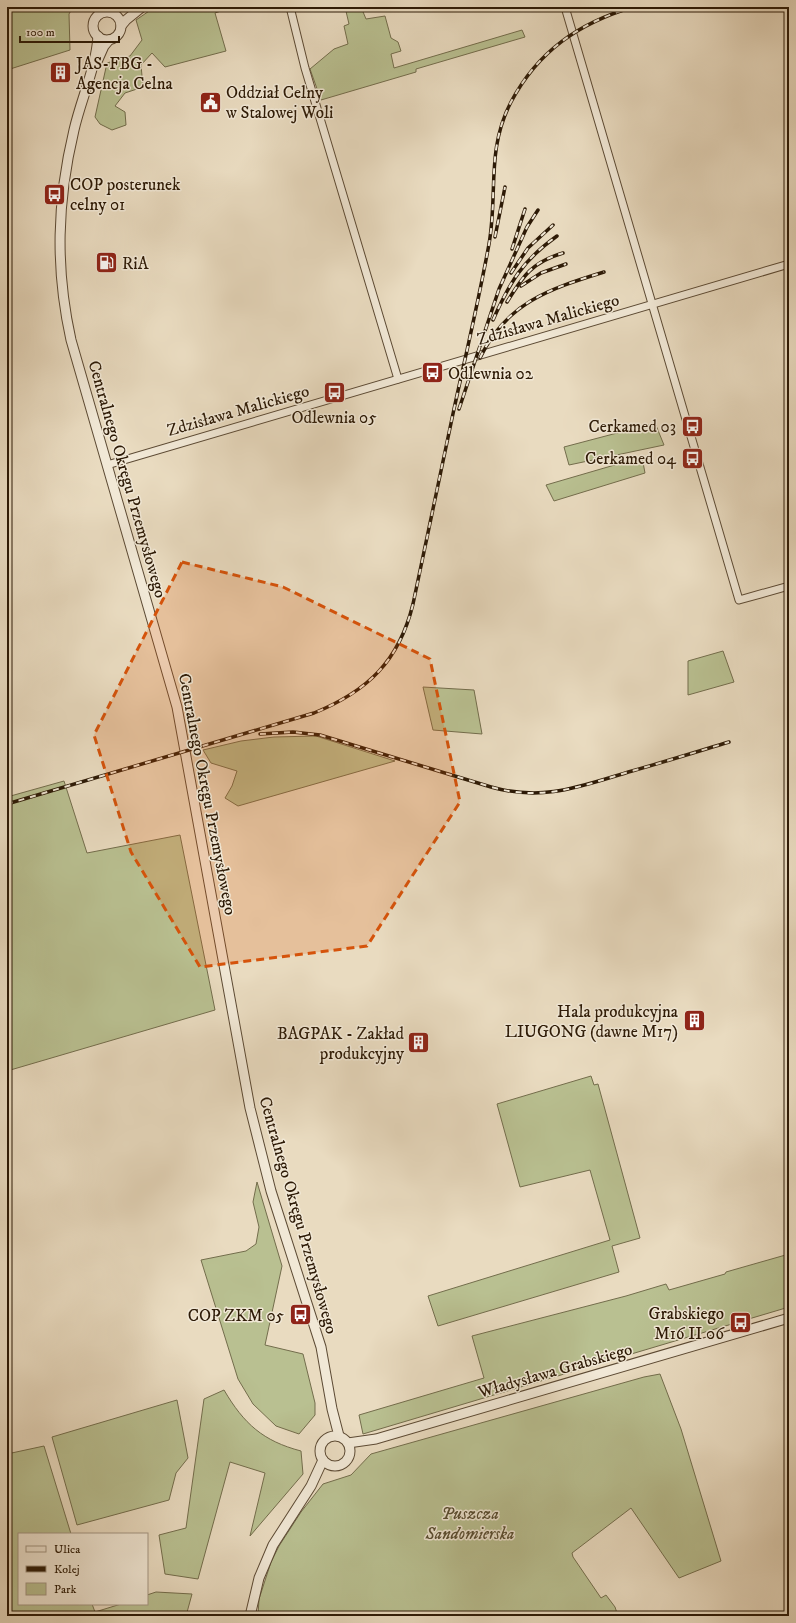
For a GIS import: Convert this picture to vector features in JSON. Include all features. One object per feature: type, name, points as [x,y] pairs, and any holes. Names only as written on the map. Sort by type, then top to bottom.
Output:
[{"type":"street","points":[[100,7],[98,16],[93,26],[98,36],[105,40],[109,40],[118,34],[121,26],[126,20],[142,7]]},
{"type":"street","points":[[98,16],[106,12],[122,13],[134,7]]},
{"type":"street","points":[[290,7],[305,68],[398,379]]},
{"type":"street","points":[[565,7],[740,600],[789,586]]},
{"type":"street","points":[[111,12],[118,18],[121,26]]},
{"type":"street","name":"Centralnego Okręgu Przemysłowego","points":[[98,36],[92,70],[78,114],[64,182],[60,212],[60,269],[65,315],[178,710],[250,1108],[271,1191],[321,1348],[329,1385],[332,1409]]},
{"type":"street","name":"Centralnego Okręgu Przemysłowego","points":[[92,70],[109,40]]},
{"type":"street","name":"Zdzisława Malickiego","points":[[107,465],[789,264]]},
{"type":"street","name":"Władysława Grabskiego","points":[[350,1446],[789,1318]]},
{"type":"street","points":[[332,1409],[339,1436],[350,1446],[350,1455],[345,1463],[340,1465],[327,1463],[320,1452],[323,1442],[329,1437],[339,1436]]},
{"type":"street","points":[[329,1437],[332,1409]]},
{"type":"street","points":[[250,1616],[259,1578],[273,1545],[327,1463]]},
{"type":"highlighted area","points":[[182,562],[283,587],[430,659],[460,802],[367,946],[200,967],[131,852],[94,735]]},
{"type":"green space","points":[[7,7],[73,7],[69,14],[70,50],[7,70]]},
{"type":"green space","points":[[155,7],[233,7],[215,13],[226,51],[165,67],[152,53],[141,65],[143,87],[125,93],[115,106],[125,112],[126,125],[112,130],[100,124],[95,117],[107,63],[130,56],[142,40],[136,20]]},
{"type":"green space","points":[[345,7],[361,7],[366,19],[385,16],[391,38],[398,42],[401,51],[391,54],[394,68],[522,30],[525,37],[416,69],[416,72],[321,100],[310,69],[334,49],[348,44],[344,26],[349,24]]},
{"type":"green space","points":[[655,423],[664,445],[569,465],[564,447]]},
{"type":"green space","points":[[642,457],[645,473],[554,501],[546,485]]},
{"type":"green space","points":[[723,651],[734,682],[688,695],[688,661]]},
{"type":"green space","points":[[423,687],[474,690],[482,734],[433,730]]},
{"type":"green space","points":[[316,736],[395,761],[238,806],[225,798],[232,786],[237,771],[211,763],[203,750],[241,741],[274,737]]},
{"type":"green space","points":[[64,781],[87,853],[180,835],[215,1010],[7,1071],[7,797]]},
{"type":"green space","points":[[591,1076],[594,1085],[598,1084],[640,1238],[612,1246],[619,1272],[438,1326],[428,1296],[610,1240],[590,1170],[520,1187],[497,1104]]},
{"type":"green space","points":[[257,1182],[282,1266],[265,1345],[303,1354],[315,1403],[315,1415],[299,1434],[276,1426],[253,1404],[238,1379],[201,1260],[246,1251],[256,1244],[259,1227],[253,1202]]},
{"type":"green space","points":[[789,1254],[789,1307],[363,1434],[359,1415],[484,1378],[472,1336],[626,1296],[666,1284],[669,1290]]},
{"type":"green space","name":"Puszcza Sandomierska","points":[[660,1374],[681,1429],[721,1561],[679,1578],[631,1508],[572,1553],[573,1557],[601,1598],[606,1595],[615,1607],[618,1616],[258,1616],[259,1599],[271,1562],[279,1546],[301,1512],[323,1484],[351,1475],[371,1454],[644,1377]]},
{"type":"green space","points":[[224,1390],[231,1402],[247,1422],[256,1430],[276,1442],[301,1451],[303,1474],[250,1536],[265,1473],[230,1462],[198,1579],[165,1574],[159,1535],[186,1528],[204,1399]]},
{"type":"green space","points":[[177,1400],[188,1458],[176,1473],[169,1500],[77,1525],[52,1437]]},
{"type":"green space","points":[[44,1446],[71,1533],[18,1533],[18,1605],[92,1605],[95,1612],[118,1605],[148,1605],[148,1595],[156,1592],[192,1594],[186,1616],[7,1616],[7,1454]]},
{"type":"railway","points":[[7,804],[314,713],[350,695],[378,672],[390,658],[407,624],[413,604],[477,306],[492,225],[495,155],[503,120],[511,102],[522,84],[547,54],[562,41],[595,21],[633,7]]},
{"type":"railway","points":[[495,237],[505,187]]},
{"type":"railway","points":[[512,249],[525,209]]},
{"type":"railway","points":[[459,409],[499,289],[527,227],[538,210]]},
{"type":"railway","points":[[511,273],[528,248],[553,225]]},
{"type":"railway","points":[[493,320],[505,294],[518,273],[535,254],[557,236]]},
{"type":"railway","points":[[507,302],[529,271],[543,261],[563,253]]},
{"type":"railway","points":[[521,286],[541,273],[566,264]]},
{"type":"railway","points":[[480,358],[491,339],[516,311],[547,292],[604,272]]},
{"type":"railway","points":[[260,734],[293,732],[320,735],[491,787],[528,793],[579,787],[729,742]]},
{"type":"place","name":"JAS-FBG - Agencja Celna","points":[[61,73]]},
{"type":"place","name":"Oddział Celny w Stalowej Woli","points":[[210,102]]},
{"type":"place","name":"COP posterunek celny 01","points":[[54,194]]},
{"type":"place","name":"RiA","points":[[106,263]]},
{"type":"place","name":"Odlewnia 02","points":[[432,373]]},
{"type":"place","name":"Odlewnia 05","points":[[334,393]]},
{"type":"place","name":"Cerkamed 03","points":[[692,426]]},
{"type":"place","name":"Cerkamed 04","points":[[692,458]]},
{"type":"place","name":"Hala produkcyjna LIUGONG (dawne M17)","points":[[694,1021]]},
{"type":"place","name":"BAGPAK - Zakład produkcyjny","points":[[419,1043]]},
{"type":"place","name":"COP ZKM 05","points":[[300,1315]]},
{"type":"place","name":"Grabskiego M16 II 06","points":[[740,1323]]}]
